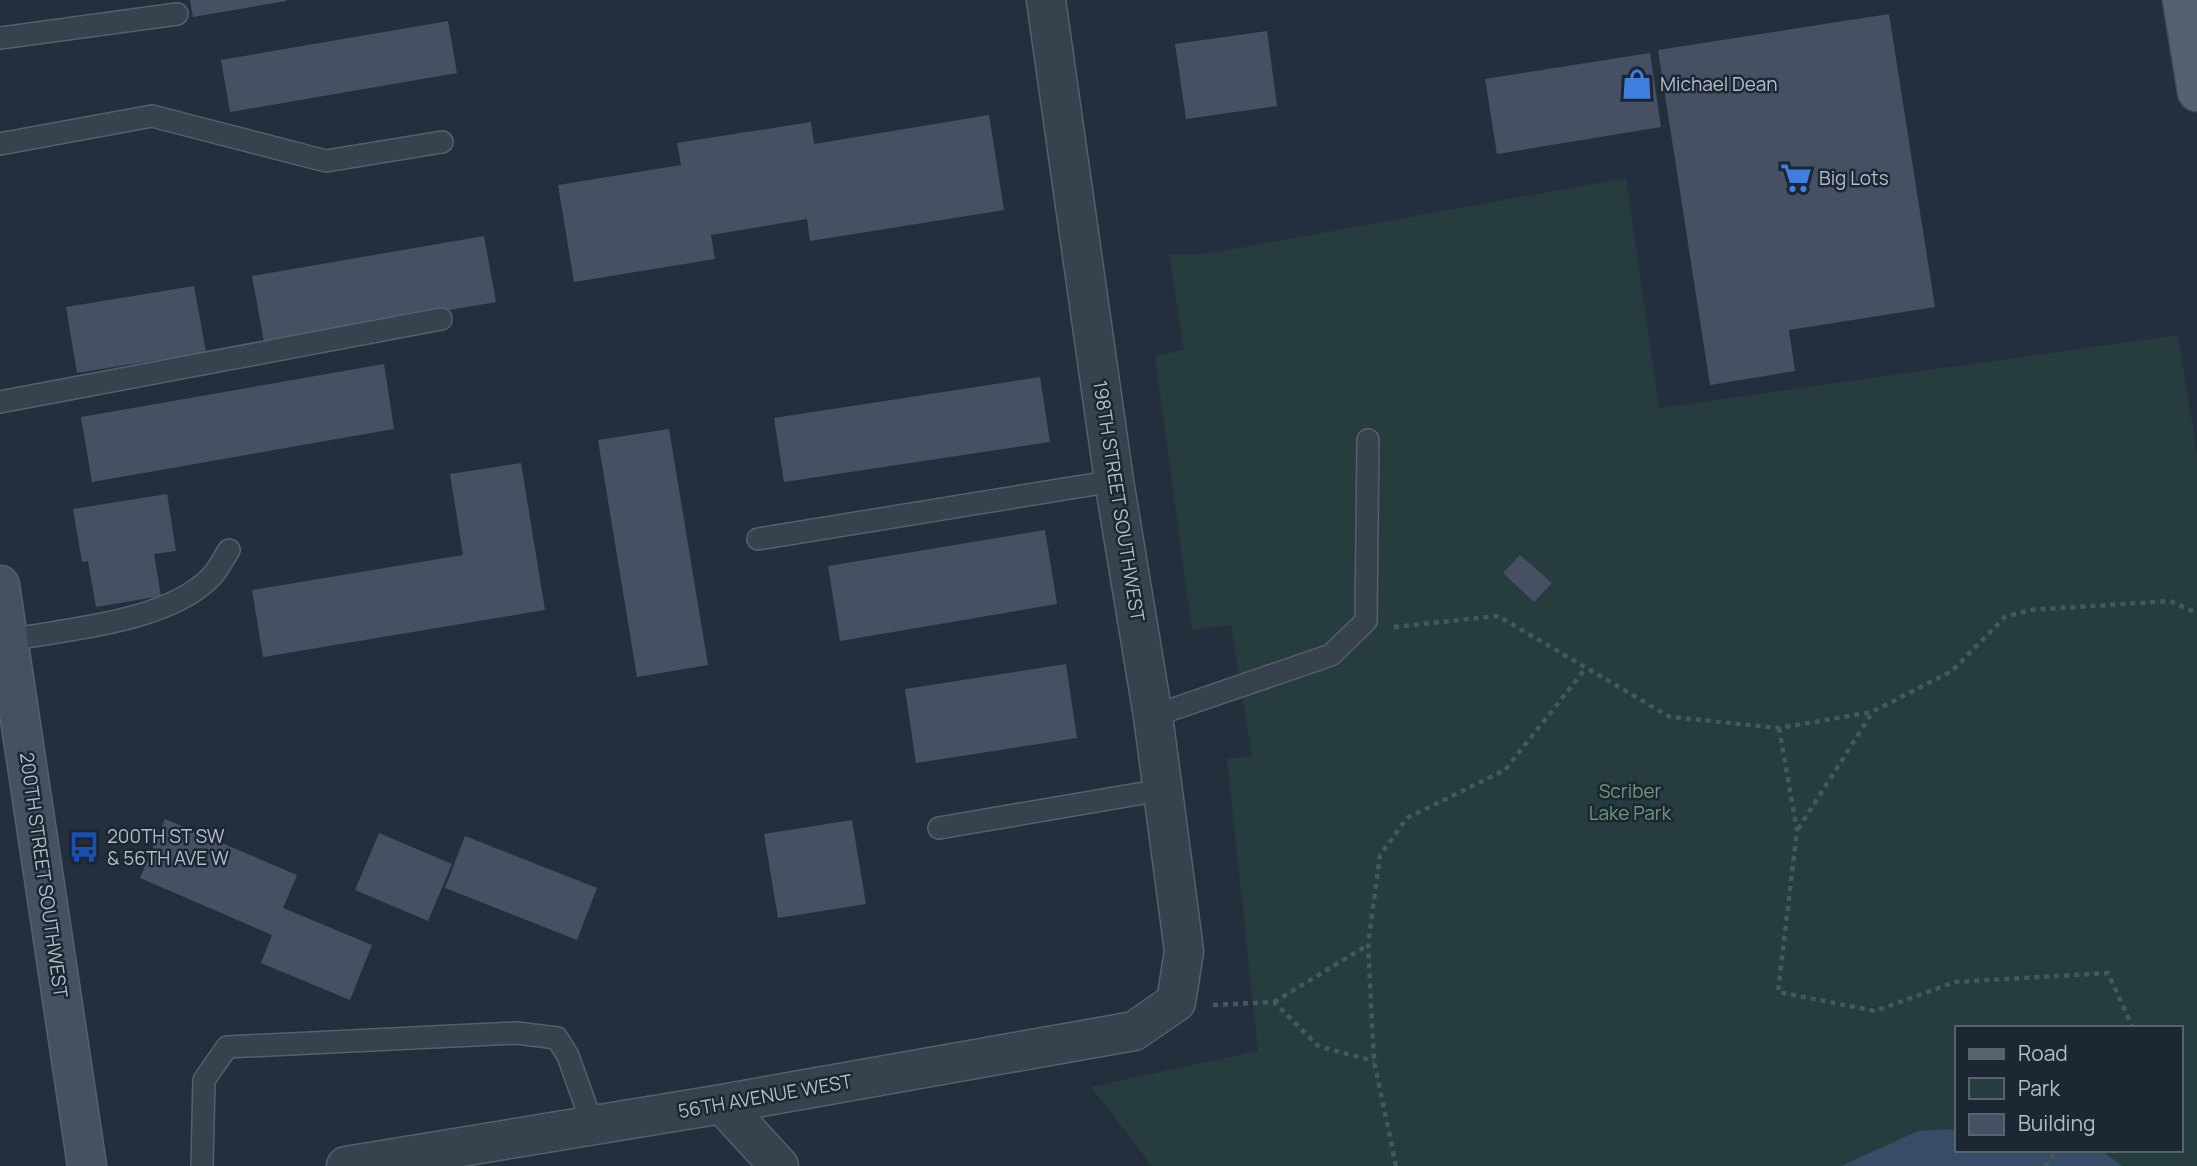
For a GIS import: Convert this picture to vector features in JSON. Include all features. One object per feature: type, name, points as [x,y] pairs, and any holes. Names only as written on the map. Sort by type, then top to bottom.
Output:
[{"type":"main road","points":[[2182,0],[2197,92]]},
{"type":"street","name":"198TH STREET SOUTHWEST","points":[[1046,0],[1114,481],[1153,716],[1184,951],[1176,1002]]},
{"type":"street","name":"200TH STREET SOUTHWEST","points":[[0,585],[87,1166]]},
{"type":"street","name":"56TH AVENUE WEST","points":[[346,1166],[424,1160],[593,1126],[1134,1031],[1176,1002]]},
{"type":"street","points":[[722,1104],[779,1166]]},
{"type":"lane","points":[[0,38],[177,14]]},
{"type":"lane","points":[[0,144],[152,116],[326,161],[442,142]]},
{"type":"lane","points":[[0,402],[441,319]]},
{"type":"lane","points":[[1153,716],[1331,655],[1366,621],[1368,440]]},
{"type":"lane","points":[[758,539],[1114,481]]},
{"type":"lane","points":[[8,640],[140,614],[178,601],[211,578],[229,551]]},
{"type":"lane","points":[[939,828],[1161,790]]},
{"type":"lane","points":[[202,1166],[204,1080],[227,1047],[517,1033],[557,1038],[568,1056],[593,1126]]},
{"type":"path","points":[[1366,621],[1389,627],[1498,616],[1670,717],[1779,728],[1872,712],[1952,671],[2005,617],[2030,610],[2171,601],[2197,613]]},
{"type":"path","points":[[1396,1166],[1374,1060],[1368,945],[1380,855],[1407,818],[1505,770],[1586,668]]},
{"type":"path","points":[[1797,830],[1872,712]]},
{"type":"path","points":[[1779,728],[1797,830],[1778,992],[1875,1011],[1955,982],[2108,973],[2132,1026]]},
{"type":"path","points":[[1176,1002],[1205,1005],[1274,1002],[1368,945]]},
{"type":"path","points":[[1274,1002],[1318,1046],[1374,1060]]},
{"type":"green space","name":"Scriber Lake Park","points":[[1626,178],[1659,408],[2178,335],[2197,454],[2197,1166],[1152,1166],[1091,1087],[1258,1051],[1227,759],[1252,756],[1231,625],[1192,630],[1155,356],[1184,350],[1169,255],[1205,254]]},
{"type":"water","points":[[1955,1129],[1955,1152],[2104,1152],[2122,1166],[1841,1166],[1918,1131]]},
{"type":"building","points":[[190,0],[286,0],[286,1],[193,17]]},
{"type":"building","name":"Big Lots","points":[[1889,14],[1935,307],[1789,330],[1795,371],[1710,385],[1658,50]]},
{"type":"building","points":[[448,21],[457,73],[230,112],[221,60]]},
{"type":"building","points":[[1267,31],[1277,106],[1186,119],[1175,44]]},
{"type":"building","points":[[1650,53],[1661,127],[1497,154],[1485,79]]},
{"type":"building","points":[[989,115],[1004,210],[810,241],[807,219],[711,235],[715,259],[574,282],[558,185],[681,165],[677,143],[811,122],[814,144]]},
{"type":"building","points":[[484,236],[496,302],[264,342],[252,276]]},
{"type":"building","points":[[194,286],[206,352],[77,373],[66,307]]},
{"type":"building","points":[[384,364],[394,429],[92,482],[81,417]]},
{"type":"building","points":[[1040,377],[1050,442],[784,482],[774,418]]},
{"type":"building","points":[[669,429],[708,665],[637,677],[598,440]]},
{"type":"building","points":[[521,463],[545,610],[263,657],[252,590],[463,555],[450,474]]},
{"type":"building","points":[[167,494],[176,551],[154,554],[161,596],[96,607],[88,561],[82,562],[73,509]]},
{"type":"building","points":[[1045,530],[1057,604],[840,641],[828,566]]},
{"type":"building","points":[[1520,555],[1552,583],[1534,602],[1503,573]]},
{"type":"building","points":[[1066,664],[1077,738],[916,763],[905,689]]},
{"type":"building","points":[[165,819],[297,875],[283,908],[372,945],[350,1000],[261,963],[272,935],[140,878]]},
{"type":"building","points":[[852,820],[866,904],[778,918],[764,834]]},
{"type":"building","points":[[379,833],[452,864],[428,921],[355,890]]},
{"type":"building","points":[[465,836],[597,888],[577,940],[445,888]]},
{"type":"place","name":"Michael Dean","points":[[1637,84]]},
{"type":"place","name":"Big Lots","points":[[1796,178]]},
{"type":"place","name":"200TH ST SW & 56TH AVE W","points":[[84,847]]}]
